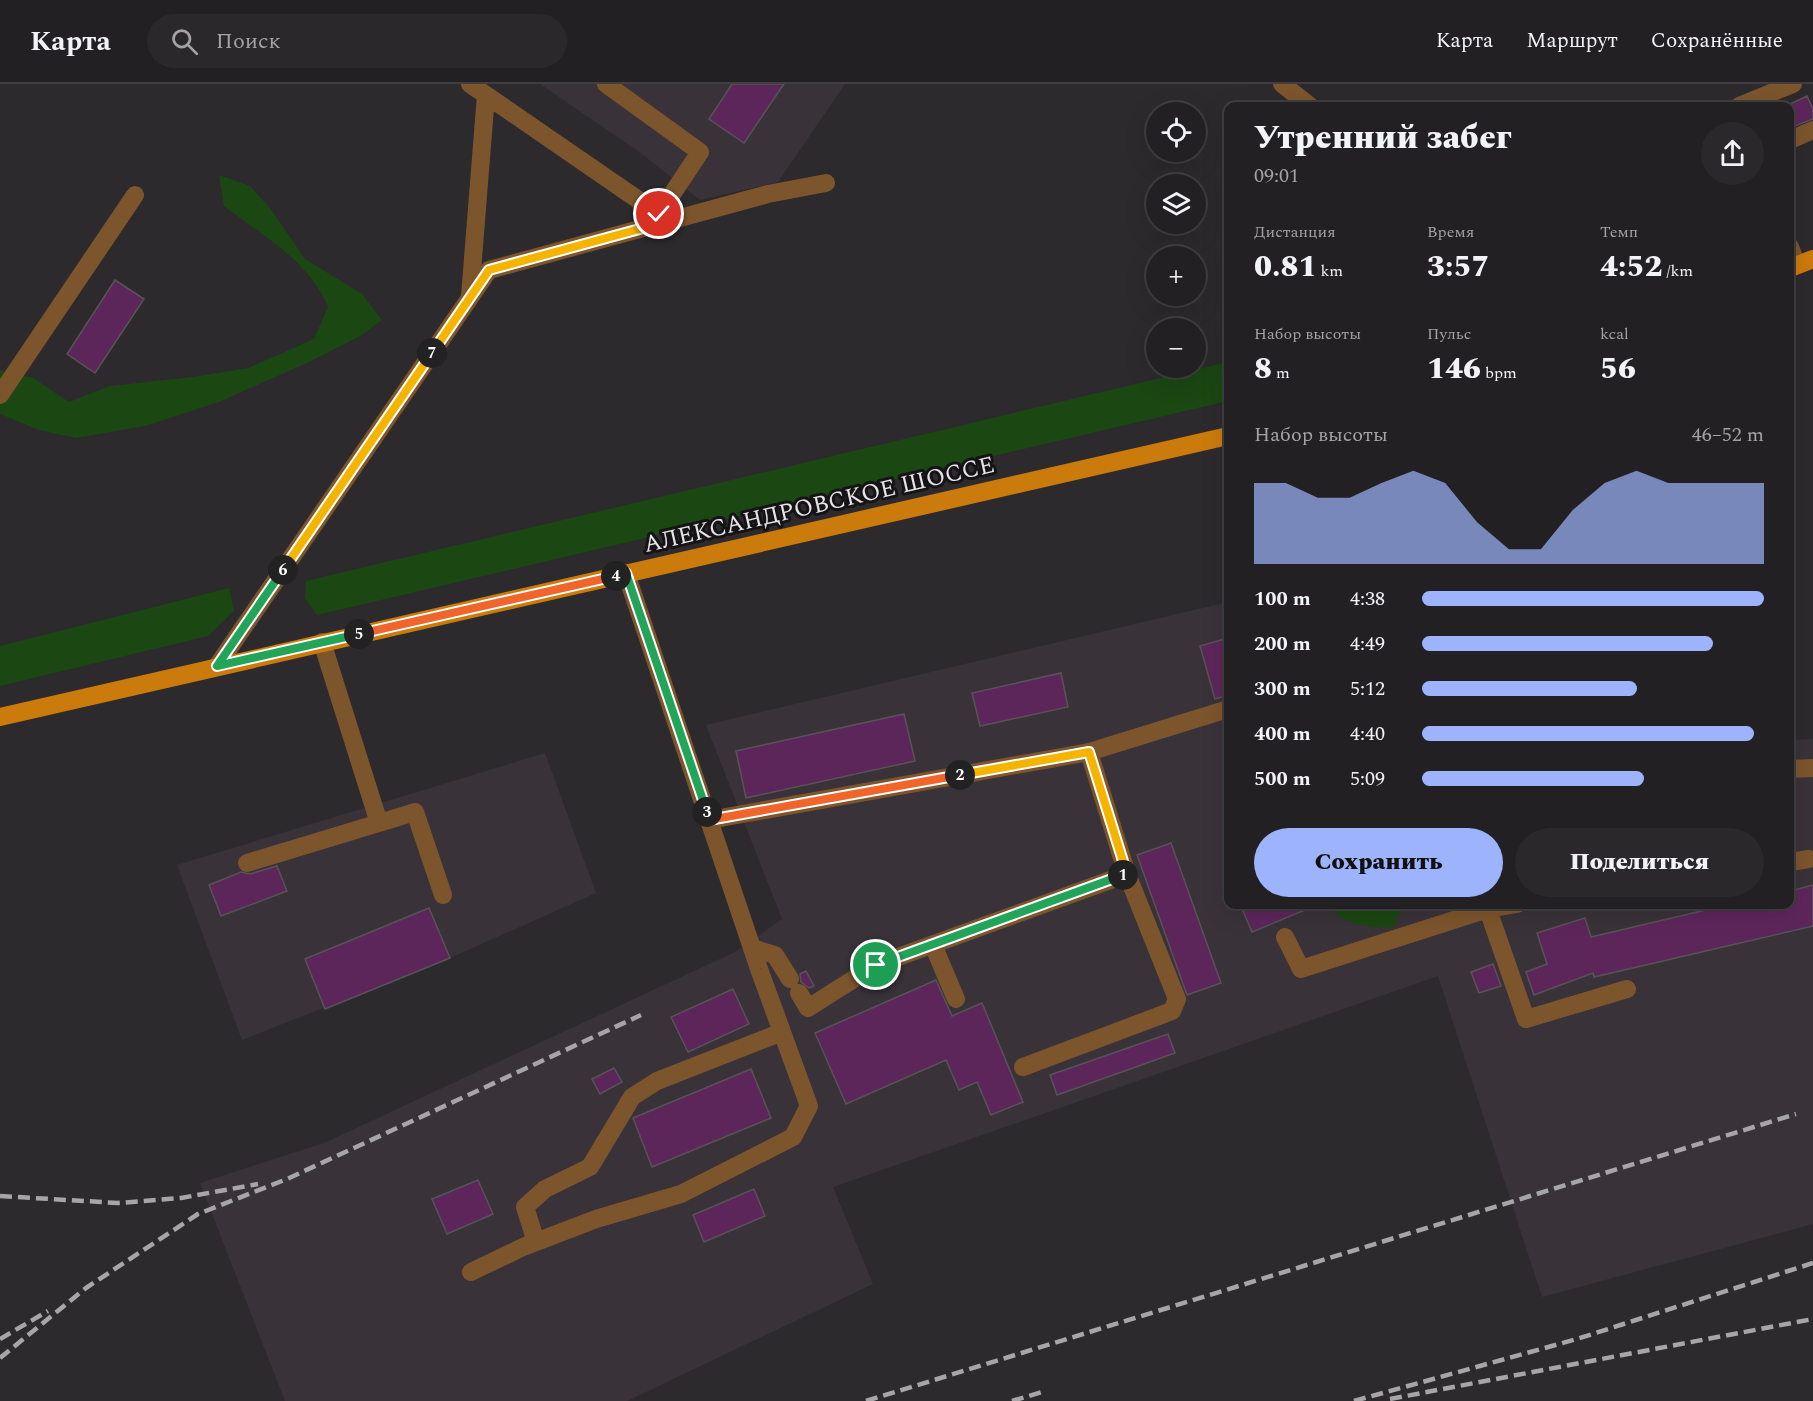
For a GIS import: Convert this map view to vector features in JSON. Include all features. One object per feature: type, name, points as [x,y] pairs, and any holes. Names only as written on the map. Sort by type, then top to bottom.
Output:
[{"type":"main road","name":"АЛЕКСАНДРОВСКОЕ ШОССЕ","points":[[0,717],[1224,437]]},
{"type":"lane","points":[[471,84],[664,218]]},
{"type":"lane","points":[[606,84],[700,152],[664,218]]},
{"type":"lane","points":[[1282,84],[1305,102]]},
{"type":"lane","points":[[1749,102],[1793,84]]},
{"type":"lane","points":[[470,298],[486,95]]},
{"type":"lane","points":[[1794,138],[1813,130]]},
{"type":"lane","points":[[217,666],[489,270],[664,218],[826,183]]},
{"type":"lane","points":[[0,395],[135,195]]},
{"type":"lane","points":[[471,1272],[536,1242],[596,1219],[681,1194],[793,1137],[809,1106],[752,948],[626,573]]},
{"type":"lane","points":[[322,642],[379,823]]},
{"type":"lane","points":[[709,820],[1089,752],[1224,710]]},
{"type":"lane","points":[[1023,1066],[1172,1011],[1177,999],[1127,874],[1089,752]]},
{"type":"lane","points":[[1794,769],[1813,768]]},
{"type":"lane","points":[[247,863],[415,812],[442,895]]},
{"type":"lane","points":[[1794,861],[1809,859]]},
{"type":"lane","points":[[752,948],[775,955],[808,1008],[876,965],[1127,874]]},
{"type":"lane","points":[[1285,938],[1301,969],[1481,909]]},
{"type":"lane","points":[[1488,909],[1526,1019],[1627,989]]},
{"type":"lane","points":[[933,945],[956,999]]},
{"type":"lane","points":[[536,1242],[525,1207],[545,1189],[590,1167],[632,1097],[657,1081],[782,1032]]},
{"type":"shaded area","points":[[540,84],[845,84],[778,182],[700,200],[638,151]]},
{"type":"shaded area","points":[[1224,603],[1224,909],[1794,909],[1794,740],[1813,739],[1813,1224],[1542,1297],[1438,976],[833,1187],[873,1284],[627,1401],[285,1401],[200,1183],[324,1143],[735,952],[782,919],[706,725]]},
{"type":"shaded area","points":[[545,753],[596,893],[450,958],[242,1040],[177,865]]},
{"type":"green space","points":[[219,175],[250,186],[270,208],[305,259],[362,294],[382,320],[360,336],[309,362],[219,402],[145,426],[76,438],[39,430],[0,414],[0,370],[12,375],[32,377],[69,402],[110,386],[193,377],[248,368],[314,339],[328,307],[320,291],[310,277],[283,250],[224,206]]},
{"type":"green space","points":[[1224,363],[1224,402],[317,615],[305,598],[306,581],[1161,378],[1206,378],[1206,367]]},
{"type":"green space","points":[[229,588],[234,611],[208,636],[0,686],[0,646]]},
{"type":"green space","points":[[1331,909],[1402,909],[1393,928],[1357,924]]},
{"type":"building","points":[[732,84],[784,84],[744,143],[709,119]]},
{"type":"building","points":[[1807,96],[1813,109],[1813,119],[1794,126],[1794,102]]},
{"type":"building","points":[[115,280],[144,299],[95,373],[67,354]]},
{"type":"building","points":[[1224,639],[1224,696],[1215,699],[1200,646]]},
{"type":"building","points":[[1061,673],[1068,707],[980,726],[972,693]]},
{"type":"building","points":[[904,714],[915,761],[746,798],[736,751]]},
{"type":"building","points":[[1171,843],[1221,983],[1187,995],[1137,855]]},
{"type":"building","points":[[277,866],[287,891],[221,916],[209,885],[241,872],[250,874]]},
{"type":"building","points":[[1813,885],[1813,926],[1594,977],[1593,973],[1534,995],[1526,972],[1547,964],[1537,933],[1585,918],[1591,937],[1710,909],[1794,909],[1794,890]]},
{"type":"building","points":[[429,908],[450,958],[325,1009],[305,959]]},
{"type":"building","points":[[1242,909],[1307,909],[1252,932]]},
{"type":"building","points":[[1493,964],[1501,986],[1479,993],[1471,972]]},
{"type":"building","points":[[806,971],[814,986],[809,988],[801,982],[800,974]]},
{"type":"building","points":[[936,980],[952,1016],[982,1003],[1023,1102],[991,1115],[977,1082],[959,1090],[946,1060],[846,1104],[815,1033]]},
{"type":"building","points":[[733,989],[749,1024],[688,1052],[671,1017]]},
{"type":"building","points":[[1168,1034],[1175,1053],[1057,1095],[1050,1075]]},
{"type":"building","points":[[614,1068],[622,1082],[600,1094],[592,1079]]},
{"type":"building","points":[[751,1069],[771,1118],[652,1167],[633,1118]]},
{"type":"building","points":[[478,1180],[493,1214],[447,1234],[432,1199]]},
{"type":"building","points":[[754,1189],[765,1216],[704,1242],[693,1215]]},
{"type":"railway","points":[[0,1358],[86,1288],[198,1214],[287,1179],[641,1015]]},
{"type":"railway","points":[[866,1401],[1796,1114]]},
{"type":"railway","points":[[0,1196],[118,1203],[181,1198],[258,1184]]},
{"type":"railway","points":[[1354,1401],[1577,1339],[1813,1263]]},
{"type":"railway","points":[[0,1339],[48,1311]]},
{"type":"railway","points":[[1390,1399],[1813,1319]]},
{"type":"railway","points":[[1012,1401],[1042,1392]]},
{"type":"route","points":[[659,214],[669,221],[489,270],[217,666],[626,573],[709,820],[1089,752],[1127,874],[876,965]]}]
